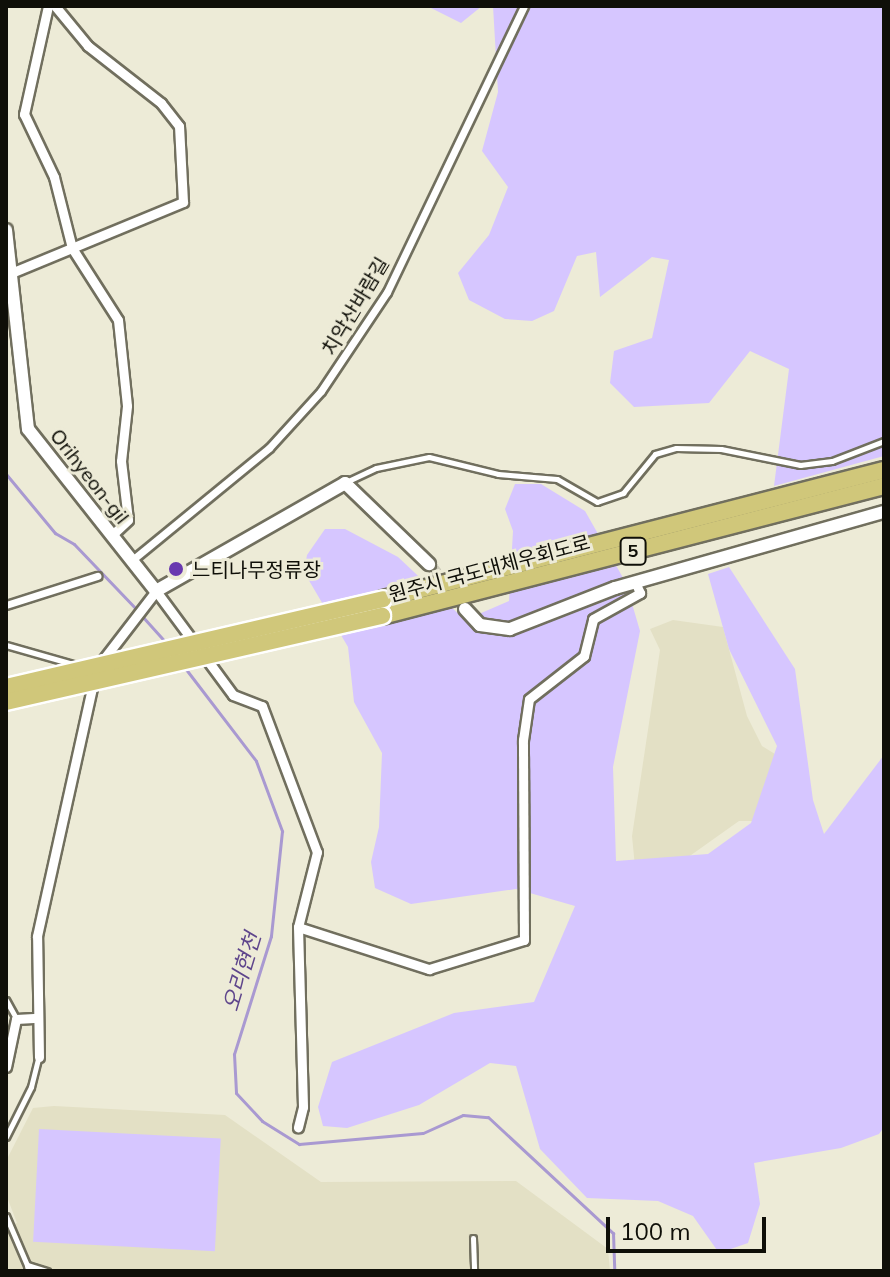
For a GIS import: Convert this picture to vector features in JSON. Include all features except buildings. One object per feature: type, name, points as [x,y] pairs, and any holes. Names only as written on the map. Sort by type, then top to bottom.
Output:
[{"type":"highway","name":"원주시 국도대체우회도로","points":[[6,687],[383,599],[884,470]]},
{"type":"highway","name":"원주시 국도대체우회도로","points":[[6,702],[382,616],[884,486]]},
{"type":"street","points":[[48,6],[24,114],[54,177],[72,248],[118,320],[127,406],[121,461],[128,520],[111,536]]},
{"type":"street","points":[[11,273],[183,202],[179,126],[161,103],[88,46],[55,6]]},
{"type":"street","name":"치악산바람길","points":[[131,561],[269,448],[321,391],[387,292],[524,6]]},
{"type":"street","name":"Orihyeon-gil","points":[[6,230],[28,429],[131,561],[152,596]]},
{"type":"street","points":[[39,1057],[37,936],[95,672],[127,622],[152,596],[345,483],[429,564]]},
{"type":"street","points":[[465,609],[480,625],[510,629],[635,582],[884,512]]},
{"type":"street","points":[[6,605],[97,576]]},
{"type":"street","points":[[298,927],[429,969],[524,940],[523,740],[529,699],[584,656],[593,619],[640,593],[635,582]]},
{"type":"street","points":[[152,596],[233,695],[262,706],[317,852],[298,927],[303,1107],[298,1127]]},
{"type":"street","points":[[6,1067],[16,1019],[38,1018]]},
{"type":"lane","points":[[345,483],[376,468],[429,457],[498,474],[557,479],[597,502],[623,493],[655,454],[676,448],[721,449],[800,465],[832,461],[884,441]]},
{"type":"lane","points":[[6,645],[95,672]]},
{"type":"lane","points":[[6,1000],[16,1019]]},
{"type":"lane","points":[[6,1137],[31,1087],[39,1057]]},
{"type":"lane","points":[[6,1216],[27,1268],[47,1271]]},
{"type":"lane","points":[[473,1238],[474,1271]]},
{"type":"shaded area","points":[[427,6],[482,6],[461,23]]},
{"type":"shaded area","points":[[493,6],[884,6],[884,456],[774,486],[789,369],[750,351],[709,403],[634,407],[610,383],[614,351],[652,338],[669,260],[652,257],[600,297],[596,252],[577,256],[554,311],[532,321],[505,319],[469,300],[458,273],[489,235],[508,187],[482,151],[498,92]]},
{"type":"shaded area","points":[[515,484],[541,484],[585,511],[626,583],[640,631],[613,767],[616,861],[708,854],[751,823],[777,746],[729,649],[708,574],[729,567],[795,669],[813,800],[824,834],[884,755],[884,1127],[879,1134],[841,1148],[754,1163],[760,1204],[748,1243],[719,1253],[693,1216],[658,1201],[587,1198],[540,1149],[516,1066],[490,1063],[419,1105],[347,1128],[323,1126],[318,1107],[332,1062],[454,1013],[534,1002],[575,906],[516,889],[411,904],[375,888],[371,862],[379,827],[382,753],[354,702],[348,647],[304,572],[307,555],[325,529],[345,529],[398,557],[465,620],[509,601],[513,531],[505,509]]},
{"type":"shaded area","points":[[673,620],[723,627],[747,716],[762,746],[788,762],[762,821],[739,821],[670,870],[635,867],[632,836],[660,650],[650,629]]},
{"type":"shaded area","points":[[54,1106],[225,1115],[321,1182],[516,1181],[608,1249],[610,1271],[6,1271],[6,1226],[17,1223],[7,1197],[6,1161],[33,1108]]},
{"type":"shaded area","points":[[39,1129],[221,1139],[215,1251],[33,1242]]},
{"type":"waterway","name":"오리현천","points":[[6,474],[55,533],[74,544],[137,610]]},
{"type":"waterway","name":"오리현천","points":[[142,616],[166,643]]},
{"type":"waterway","name":"오리현천","points":[[185,668],[256,761],[282,831],[271,936],[234,1054],[236,1093],[262,1121],[299,1144],[423,1133],[463,1115],[488,1117],[613,1233],[614,1271]]},
{"type":"tunnel","points":[[429,564],[461,603]]},
{"type":"place","name":"느티나무정류장","points":[[176,569]]}]
